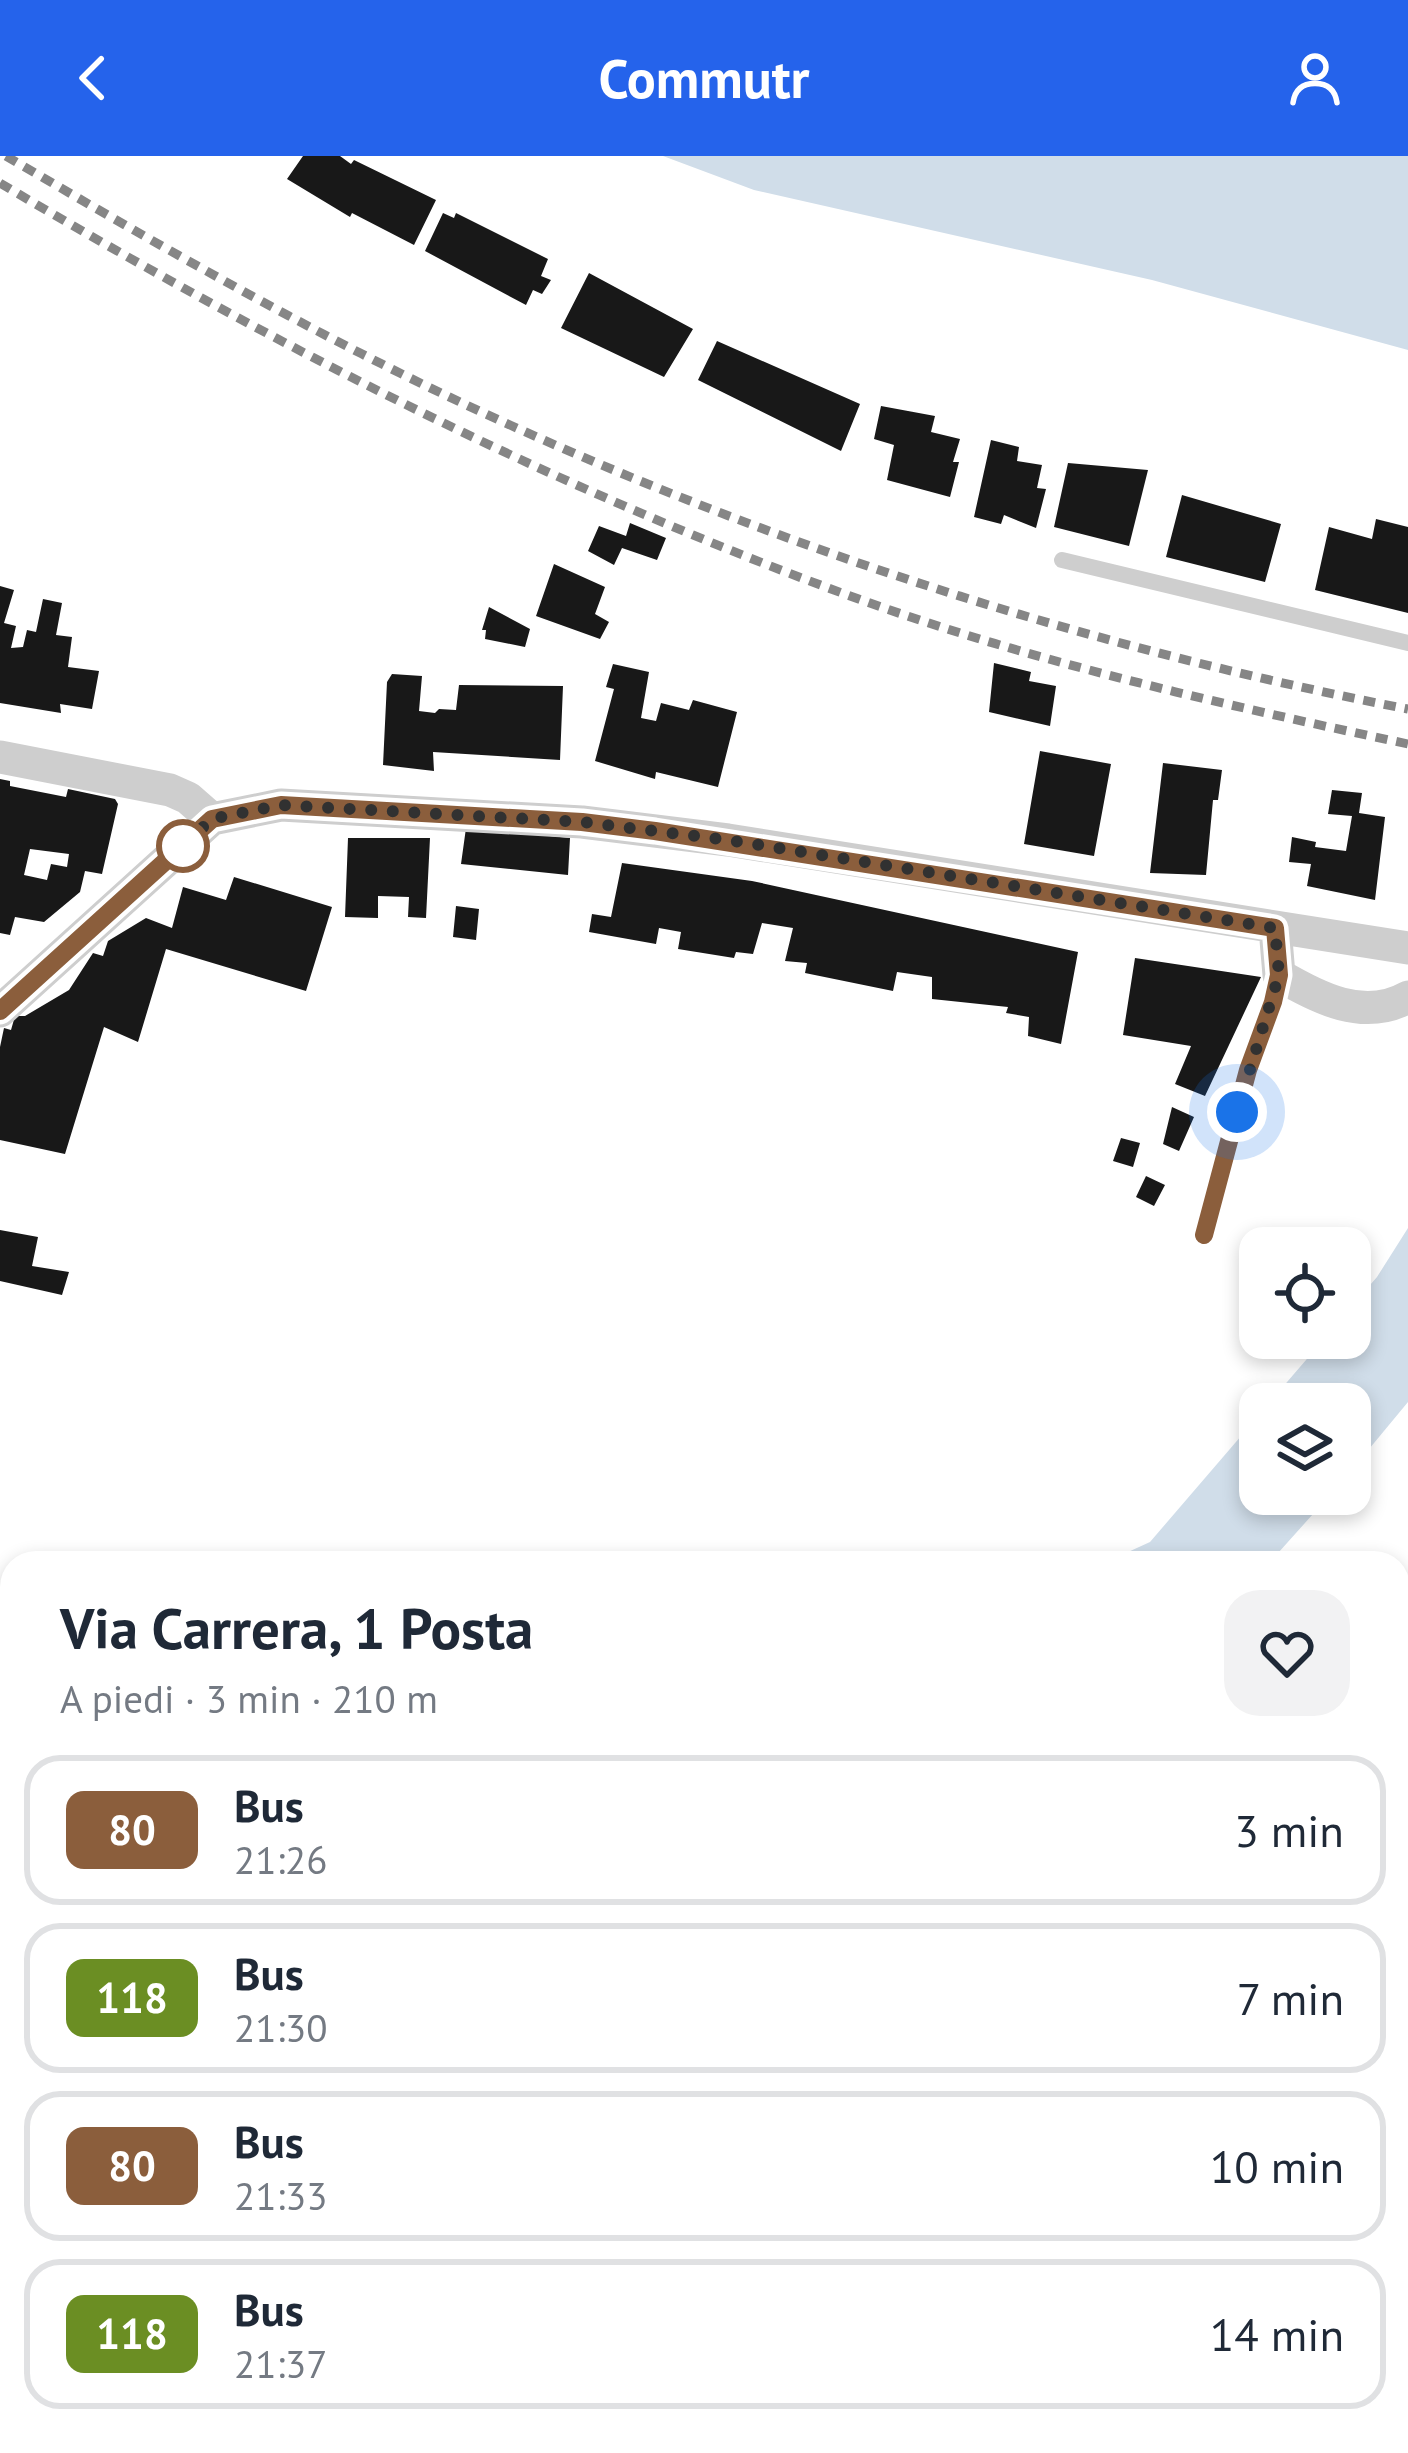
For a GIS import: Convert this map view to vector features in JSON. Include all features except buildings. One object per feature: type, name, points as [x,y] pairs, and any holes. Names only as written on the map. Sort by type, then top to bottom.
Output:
[{"type":"street","points":[[0,757],[170,790],[188,798],[212,819]]},
{"type":"street","points":[[0,1011],[212,819],[281,805],[582,822],[728,840],[1408,948]]},
{"type":"street","points":[[1275,928],[1279,975],[1310,993],[1361,1007],[1394,1005],[1408,998]]},
{"type":"lane","points":[[1062,560],[1408,643]]},
{"type":"lane","points":[[1204,1235],[1279,975]]},
{"type":"shaded area","points":[[663,156],[1408,156],[1408,350],[1152,280],[754,190]]},
{"type":"shaded area","points":[[1408,1228],[1408,1402],[1371,1447],[1371,1383],[1286,1383],[1307,1359],[1371,1359],[1371,1284]]},
{"type":"shaded area","points":[[1239,1438],[1239,1515],[1312,1515],[1280,1551],[1130,1551],[1150,1542]]},
{"type":"railway","points":[[6,156],[381,364],[510,425],[728,516],[1064,627],[1178,658],[1408,709]]},
{"type":"railway","points":[[0,183],[209,302],[422,413],[751,558],[931,624],[1066,664],[1408,744]]},
{"type":"bus line","name":"80","points":[[0,1011],[212,819],[281,805],[582,822],[728,840],[1275,928],[1279,975],[1273,1002],[1248,1070],[1204,1235]]},
{"type":"route","points":[[183,846],[177,851],[212,819],[281,805],[582,822],[728,840],[1275,928],[1279,975],[1237,1112]]}]
